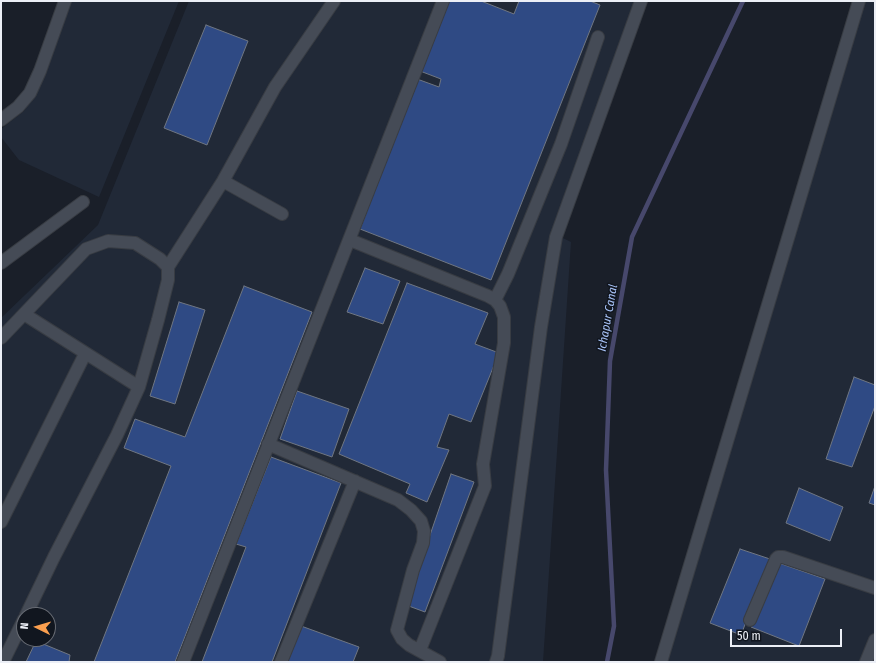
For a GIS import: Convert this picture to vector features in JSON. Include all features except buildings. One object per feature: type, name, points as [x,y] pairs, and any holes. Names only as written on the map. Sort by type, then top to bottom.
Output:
[{"type":"street","points":[[1,120],[18,106],[30,93],[40,71],[65,1]]},
{"type":"street","points":[[30,607],[117,435],[139,387],[168,280],[168,267],[223,181],[275,87],[334,1]]},
{"type":"street","points":[[183,662],[444,1]]},
{"type":"street","points":[[496,662],[541,327],[556,238],[641,1]]},
{"type":"street","points":[[661,662],[860,1]]},
{"type":"street","points":[[495,300],[508,274],[561,144],[598,37]]},
{"type":"street","points":[[223,181],[282,214]]},
{"type":"street","points":[[1,263],[83,202]]},
{"type":"street","points":[[350,240],[495,300],[502,310],[505,332],[483,464],[485,486],[420,650]]},
{"type":"street","points":[[1,338],[86,249],[108,241],[135,243],[160,259],[168,267]]},
{"type":"street","points":[[24,314],[139,387]]},
{"type":"street","points":[[1,522],[85,354]]},
{"type":"street","points":[[268,444],[398,500],[411,510],[421,521],[424,531],[423,543],[413,570],[397,630],[402,639],[409,645],[440,662]]},
{"type":"street","points":[[281,662],[355,481]]},
{"type":"street","points":[[750,620],[778,557],[783,557],[875,588]]},
{"type":"street","points":[[3,662],[16,635]]},
{"type":"street","points":[[866,662],[875,640]]},
{"type":"shaded area","points":[[70,1],[179,1],[99,197],[19,160],[1,137],[1,129],[24,111],[43,77]]},
{"type":"shaded area","points":[[189,1],[638,1],[553,233],[571,242],[543,662],[1,662],[1,318],[98,225]]},
{"type":"shaded area","points":[[861,1],[875,1],[875,662],[664,662]]},
{"type":"waterway","name":"Ichapur Canal","points":[[607,662],[614,626],[606,470],[610,361],[632,237],[743,1]]}]
